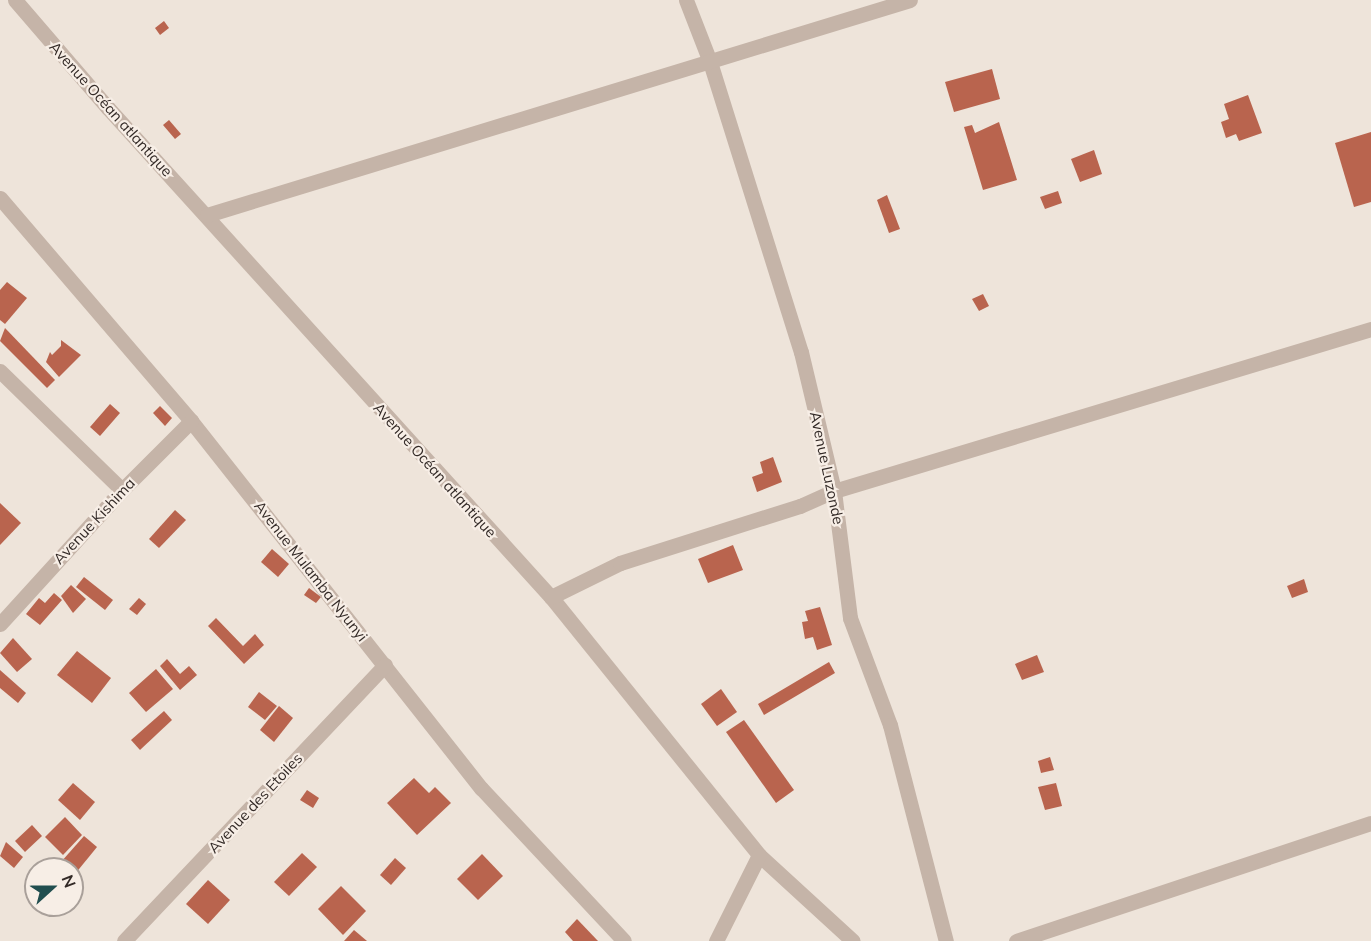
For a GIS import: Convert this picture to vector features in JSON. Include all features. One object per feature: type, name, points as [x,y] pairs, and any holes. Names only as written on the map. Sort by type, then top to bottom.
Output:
[{"type":"street","name":"Avenue Océan atlantique","points":[[15,0],[108,108],[551,597],[759,855],[853,941]]},
{"type":"street","name":"Avenue Luzonde","points":[[686,0],[710,62],[801,352],[834,491],[850,618],[905,776],[946,941]]},
{"type":"street","points":[[207,215],[910,0]]},
{"type":"street","name":"Avenue Mulamba Nyunyi","points":[[0,198],[191,421],[481,788],[624,941]]},
{"type":"street","points":[[551,597],[620,563],[800,506],[834,491],[1371,329]]},
{"type":"street","points":[[0,371],[122,490]]},
{"type":"street","name":"Avenue Kishima","points":[[0,624],[122,490],[191,421]]},
{"type":"street","name":"Avenue des Etoiles","points":[[124,941],[385,665]]},
{"type":"street","points":[[1016,941],[1371,823]]},
{"type":"street","points":[[716,941],[759,855]]},
{"type":"building","points":[[164,21],[169,28],[160,35],[155,28]]},
{"type":"building","points":[[992,69],[1000,99],[954,112],[945,82]]},
{"type":"building","points":[[1248,95],[1262,133],[1239,141],[1236,134],[1226,138],[1221,122],[1229,119],[1224,104]]},
{"type":"building","points":[[169,120],[181,134],[175,139],[163,125]]},
{"type":"building","points":[[999,122],[1017,180],[983,190],[964,127],[972,125],[975,133]]},
{"type":"building","points":[[1371,132],[1371,202],[1354,207],[1335,143]]},
{"type":"building","points":[[1094,150],[1102,174],[1080,182],[1071,159]]},
{"type":"building","points":[[1058,191],[1062,203],[1045,209],[1040,197]]},
{"type":"building","points":[[887,195],[900,229],[889,233],[877,200]]},
{"type":"building","points":[[7,282],[27,298],[5,324],[0,320],[0,290]]},
{"type":"building","points":[[983,294],[989,306],[979,311],[972,299]]},
{"type":"building","points":[[5,328],[55,380],[47,388],[0,341]]},
{"type":"building","points":[[61,340],[81,355],[59,377],[46,362],[50,352],[52,355],[61,346]]},
{"type":"building","points":[[110,404],[120,413],[100,436],[90,427]]},
{"type":"building","points":[[160,406],[172,418],[165,426],[153,413]]},
{"type":"building","points":[[773,457],[782,482],[757,492],[752,477],[763,473],[760,462]]},
{"type":"building","points":[[0,503],[21,523],[0,545]]},
{"type":"building","points":[[175,510],[186,520],[159,548],[149,539]]},
{"type":"building","points":[[733,545],[743,570],[708,583],[698,559]]},
{"type":"building","points":[[272,549],[289,564],[278,577],[261,562]]},
{"type":"building","points":[[84,577],[113,600],[105,610],[76,587]]},
{"type":"building","points":[[1304,579],[1308,592],[1292,598],[1287,586]]},
{"type":"building","points":[[71,585],[86,599],[73,613],[61,596]]},
{"type":"building","points":[[309,588],[321,597],[316,603],[304,595]]},
{"type":"building","points":[[54,593],[62,600],[40,625],[26,614],[39,598],[45,603]]},
{"type":"building","points":[[139,598],[146,604],[137,615],[129,609]]},
{"type":"building","points":[[820,607],[832,645],[817,650],[813,637],[805,639],[802,622],[808,621],[805,611]]},
{"type":"building","points":[[216,618],[243,646],[255,634],[264,645],[244,664],[208,626]]},
{"type":"building","points":[[13,638],[32,659],[17,672],[0,653]]},
{"type":"building","points":[[77,651],[111,678],[92,703],[57,675]]},
{"type":"building","points":[[1037,655],[1044,672],[1022,680],[1015,664]]},
{"type":"building","points":[[167,659],[180,674],[189,666],[197,675],[180,690],[160,666]]},
{"type":"building","points":[[829,662],[835,673],[764,715],[758,704]]},
{"type":"building","points":[[156,669],[173,689],[146,712],[129,693]]},
{"type":"building","points":[[0,670],[26,693],[18,703],[0,688]]},
{"type":"building","points":[[721,689],[737,712],[717,726],[701,704]]},
{"type":"building","points":[[259,692],[277,706],[265,720],[248,707]]},
{"type":"building","points":[[279,706],[293,718],[274,742],[260,730]]},
{"type":"building","points":[[164,711],[172,720],[140,750],[131,740]]},
{"type":"building","points":[[744,720],[794,790],[776,803],[726,732]]},
{"type":"building","points":[[1050,757],[1054,770],[1041,773],[1038,761]]},
{"type":"building","points":[[414,778],[429,793],[435,787],[451,803],[417,835],[387,803]]},
{"type":"building","points":[[73,783],[95,802],[80,820],[58,800]]},
{"type":"building","points":[[1056,783],[1062,806],[1045,810],[1038,787]]},
{"type":"building","points":[[307,790],[319,798],[313,808],[300,800]]},
{"type":"building","points":[[65,817],[82,835],[63,855],[45,837]]},
{"type":"building","points":[[32,825],[42,836],[25,852],[15,841]]},
{"type":"building","points":[[84,836],[97,847],[84,863],[84,857],[65,857]]},
{"type":"building","points":[[6,842],[23,857],[14,868],[0,856]]},
{"type":"building","points":[[302,853],[317,867],[289,896],[274,882]]},
{"type":"building","points":[[482,854],[503,876],[478,900],[457,879]]},
{"type":"building","points":[[395,858],[406,868],[391,885],[380,875]]},
{"type":"building","points":[[208,880],[230,900],[208,924],[186,904]]},
{"type":"building","points":[[341,886],[366,911],[343,935],[318,909]]},
{"type":"building","points":[[577,919],[598,941],[573,941],[565,932]]},
{"type":"building","points":[[354,930],[367,941],[344,941]]}]
